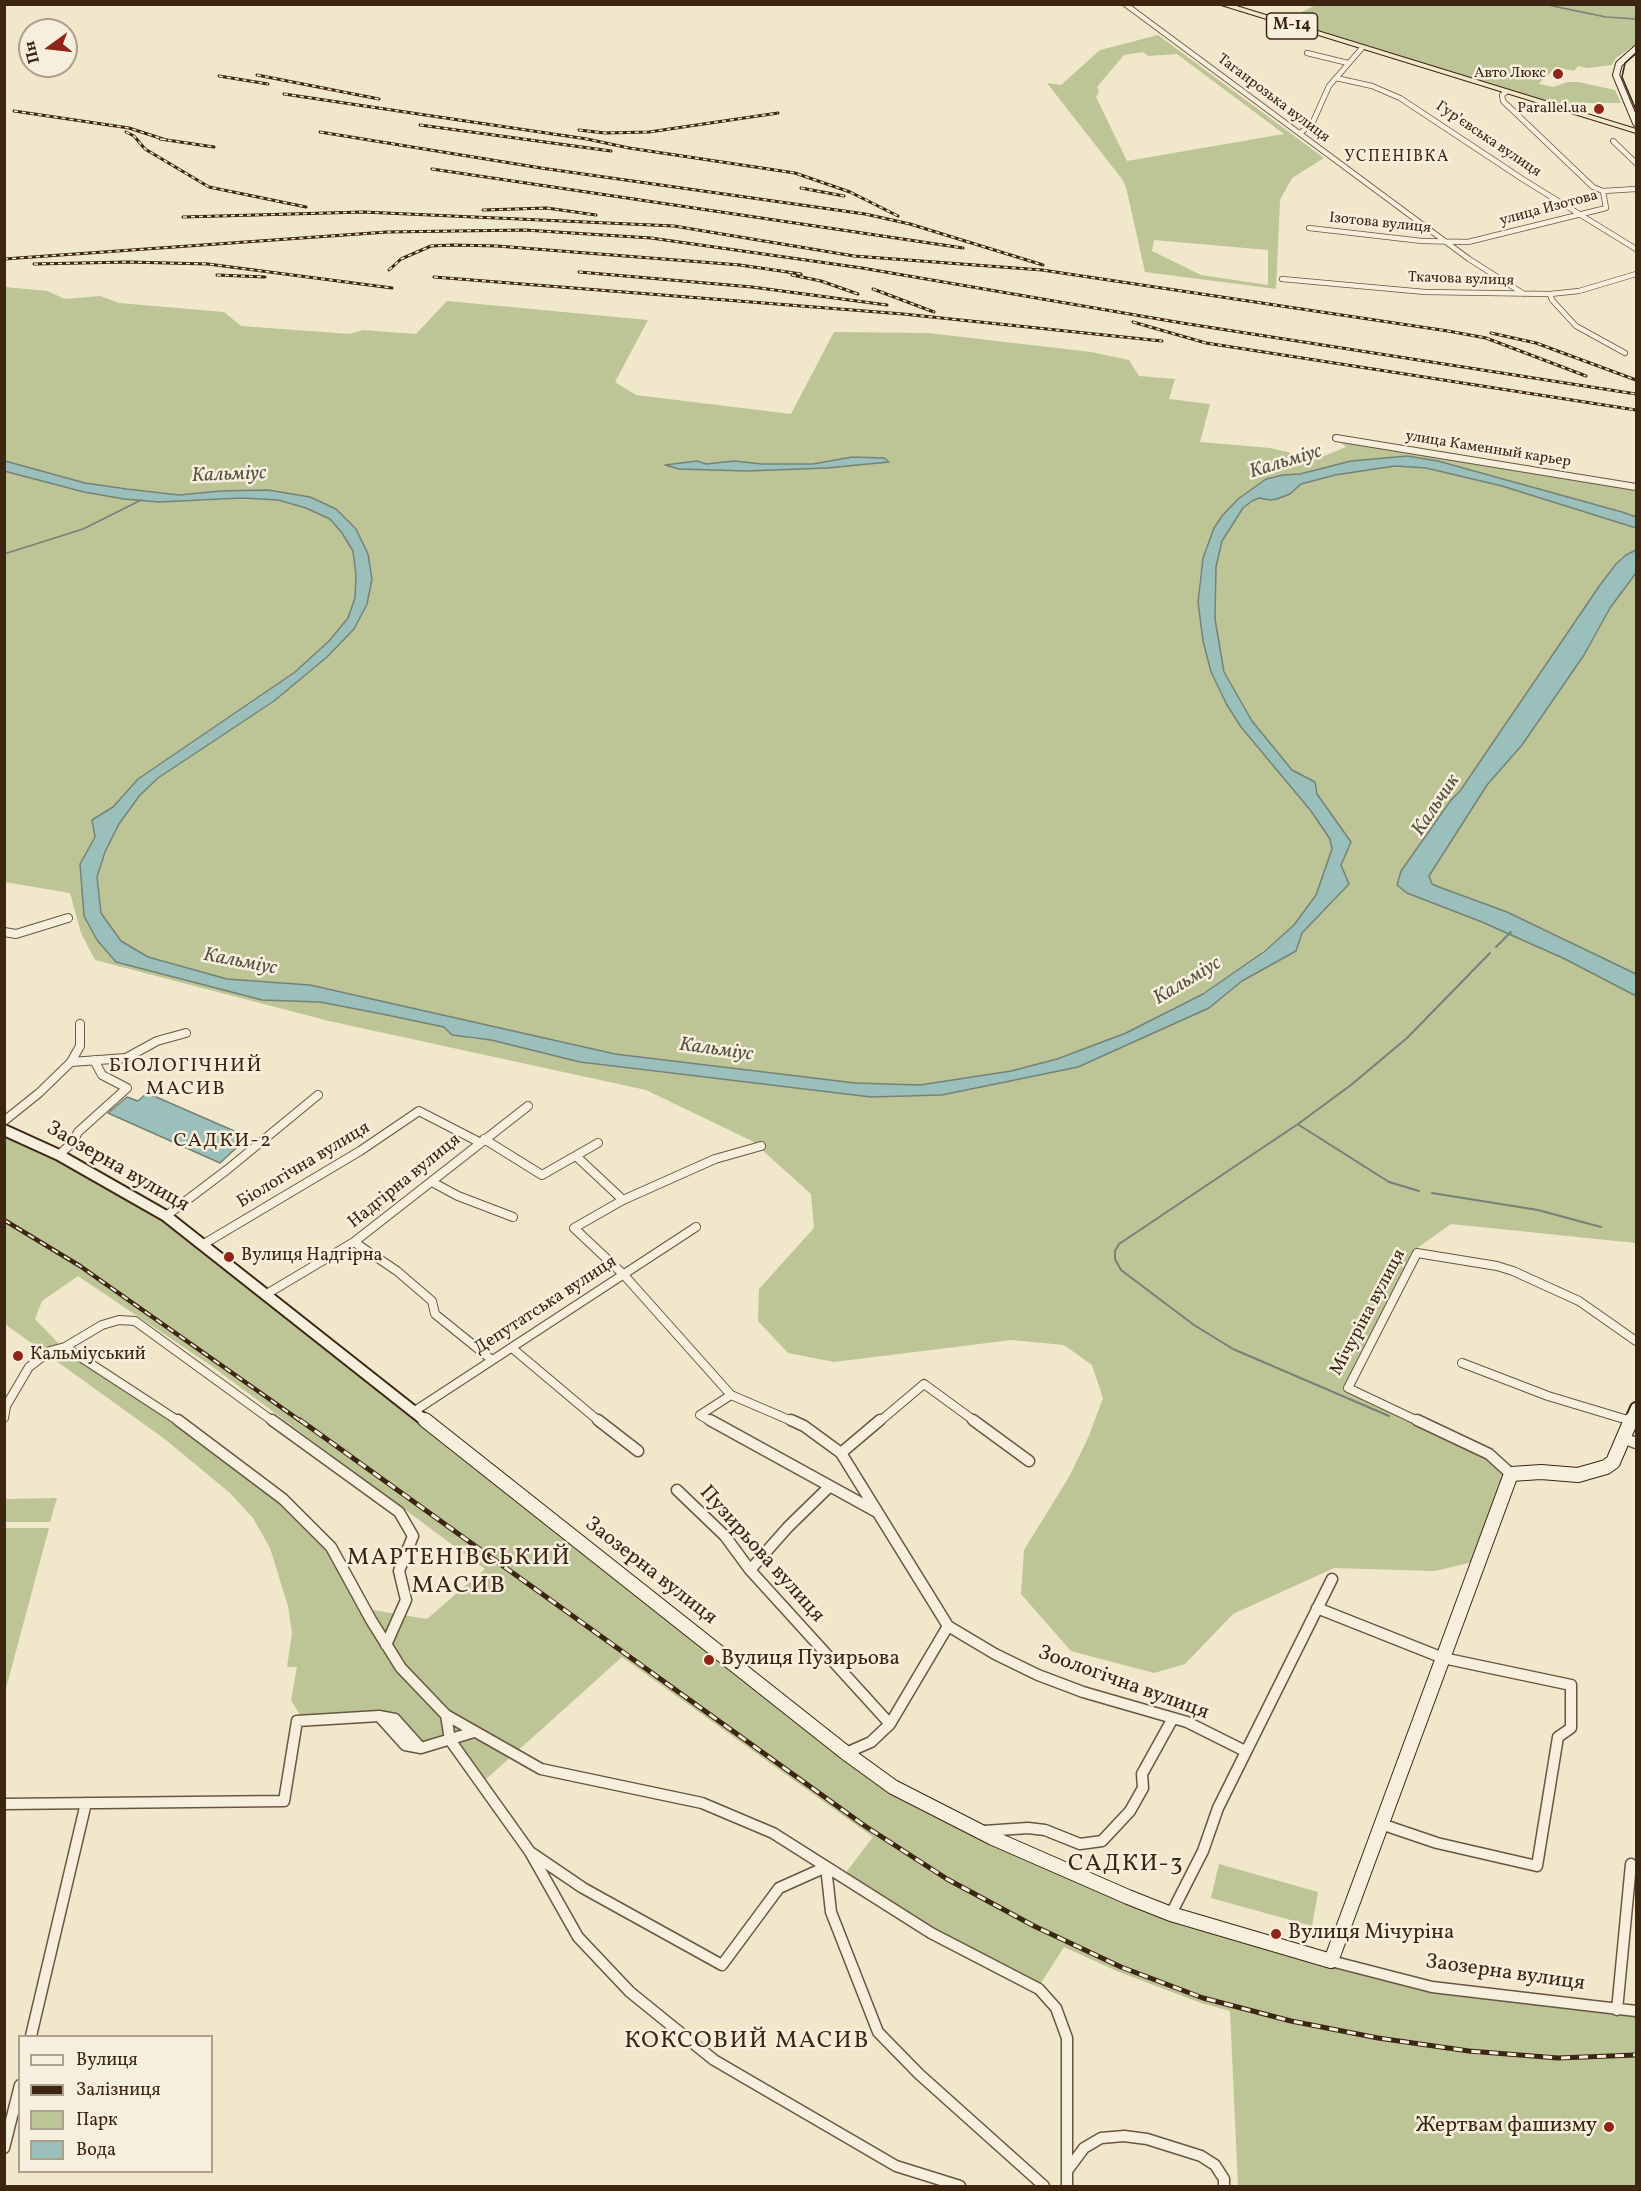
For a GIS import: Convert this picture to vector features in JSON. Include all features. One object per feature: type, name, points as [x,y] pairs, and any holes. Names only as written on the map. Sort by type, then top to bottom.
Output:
[{"type":"highway","name":"М-14","points":[[1221,4],[1636,131]]},
{"type":"street","name":"Таганрозька вулиця","points":[[1125,4],[1495,277],[1524,294]]},
{"type":"street","points":[[1300,133],[1312,124],[1327,90],[1362,48]]},
{"type":"street","points":[[1636,49],[1619,64],[1616,75],[1636,123]]},
{"type":"street","points":[[1307,53],[1348,63]]},
{"type":"street","name":"Гур’євська вулиця","points":[[1336,78],[1372,86],[1400,98],[1636,249]]},
{"type":"street","points":[[1506,92],[1502,98],[1515,114],[1593,187],[1603,191]]},
{"type":"street","points":[[1613,141],[1636,163]]},
{"type":"street","points":[[1625,152],[1635,151]]},
{"type":"street","name":"улица Изотова","points":[[1447,242],[1473,241],[1581,215],[1607,207],[1603,191],[1636,189]]},
{"type":"street","name":"Ізотова вулиця","points":[[1309,228],[1422,242],[1447,242]]},
{"type":"street","name":"Ткачова вулиця","points":[[1282,279],[1425,292],[1550,294],[1579,291],[1636,274]]},
{"type":"street","points":[[1550,294],[1552,300],[1576,326],[1625,353]]},
{"type":"street","name":"улица Каменный карьер","points":[[1336,438],[1636,488]]},
{"type":"street","points":[[4,932],[16,934],[27,932],[68,918]]},
{"type":"street","points":[[4,1121],[39,1093],[70,1062],[80,1046],[80,1024]]},
{"type":"street","points":[[70,1062],[126,1058],[157,1041],[186,1033]]},
{"type":"street","points":[[59,1155],[73,1142],[78,1132],[128,1088],[102,1075],[94,1060]]},
{"type":"street","points":[[166,1216],[318,1095]]},
{"type":"street","name":"Надгірна вулиця","points":[[265,1295],[354,1242],[528,1106]]},
{"type":"street","name":"Біологічна вулиця","points":[[202,1245],[360,1151],[419,1111],[481,1141]]},
{"type":"street","name":"Заозерна вулиця","points":[[4,1130],[59,1155],[166,1216],[846,1754],[893,1787],[1054,1866],[1171,1914],[1330,1961],[1432,1987],[1636,2011]]},
{"type":"street","points":[[481,1141],[542,1175],[598,1143]]},
{"type":"street","name":"Зоологічна вулиця","points":[[761,1146],[715,1160],[623,1200],[574,1228],[624,1275],[731,1395],[804,1426],[841,1453],[948,1626],[995,1654],[1038,1675],[1083,1692],[1187,1722],[1245,1751]]},
{"type":"street","points":[[576,1156],[623,1200]]},
{"type":"street","points":[[432,1182],[458,1196],[513,1217]]},
{"type":"street","name":"Депутатська вулиця","points":[[413,1412],[696,1227]]},
{"type":"street","points":[[354,1242],[397,1271],[432,1301],[435,1314],[492,1360]]},
{"type":"street","name":"Мічуріна вулиця","points":[[1511,1474],[1490,1454],[1348,1388],[1417,1253],[1497,1266],[1513,1271],[1579,1301],[1636,1341]]},
{"type":"street","points":[[4,1418],[5,1406],[29,1367],[50,1351],[65,1347],[102,1325],[119,1320],[135,1321],[399,1512],[413,1536],[399,1570],[406,1600],[386,1645]]},
{"type":"street","points":[[65,1347],[162,1409],[235,1461],[283,1499],[331,1546],[401,1668],[446,1715],[541,1769],[702,1803],[773,1833],[932,1933],[1038,1989],[1056,2008],[1067,2038],[1067,2187]]},
{"type":"street","points":[[512,1347],[591,1415],[638,1451]]},
{"type":"street","points":[[1462,1364],[1548,1396],[1630,1421]]},
{"type":"street","points":[[841,1453],[924,1384],[1029,1461]]},
{"type":"street","points":[[731,1395],[700,1415],[771,1452],[829,1488],[878,1513]]},
{"type":"street","points":[[1330,1961],[1511,1474],[1540,1472],[1578,1475],[1593,1472],[1612,1462],[1636,1408]]},
{"type":"street","points":[[1623,1438],[1636,1443]]},
{"type":"street","points":[[750,1570],[788,1527],[829,1488]]},
{"type":"street","name":"Пузирьова вулиця","points":[[677,1491],[725,1536],[750,1570],[890,1724]]},
{"type":"street","points":[[1171,1914],[1203,1851],[1218,1808],[1245,1751],[1332,1579]]},
{"type":"street","points":[[1317,1608],[1443,1658],[1570,1685],[1571,1728],[1558,1737],[1537,1866],[1437,1843],[1381,1824]]},
{"type":"street","points":[[846,1754],[871,1742],[890,1724],[948,1626]]},
{"type":"street","points":[[446,1715],[450,1740],[530,1852],[578,1937],[630,1992],[714,2060],[896,2166],[960,2187]]},
{"type":"street","points":[[4,1804],[284,1802],[297,1721],[379,1716],[405,1745],[421,1748],[474,1732]]},
{"type":"street","points":[[979,1831],[1028,1828],[1045,1830],[1080,1844],[1102,1841],[1130,1811],[1143,1788],[1142,1774],[1173,1718]]},
{"type":"street","points":[[31,2035],[86,1803]]},
{"type":"street","points":[[530,1852],[583,1888],[722,1965],[779,1888],[826,1867]]},
{"type":"street","points":[[1617,2010],[1631,1864]]},
{"type":"street","points":[[826,1867],[831,1912],[878,2032],[919,2074],[1044,2187]]},
{"type":"street","points":[[4,2148],[18,2093]]},
{"type":"street","points":[[1067,2171],[1084,2148],[1101,2138],[1124,2136],[1147,2139],[1201,2156],[1215,2165],[1224,2179],[1224,2187]]},
{"type":"green space","points":[[1316,5],[1636,5],[1636,44],[1616,58],[1612,65],[1587,68],[1578,66],[1574,71],[1555,67],[1547,77],[1544,77],[1539,84],[1553,87],[1568,82],[1578,82],[1615,90],[1621,103],[1577,103],[1567,108],[1281,22]]},
{"type":"green space","points":[[1158,35],[1324,158],[1292,178],[1280,200],[1276,289],[1145,272],[1126,187],[1122,179],[1047,83],[1061,85],[1100,50]],"holes":[[[1143,52],[1148,56],[1177,54],[1284,134],[1127,161],[1096,97],[1099,91],[1097,87],[1124,55]],[[1154,240],[1268,250],[1268,285],[1201,275],[1152,251]]]},
{"type":"green space","points":[[5,287],[47,291],[65,299],[100,296],[119,303],[224,312],[241,326],[350,334],[363,330],[416,334],[447,301],[648,320],[615,382],[636,395],[791,414],[834,332],[928,333],[1091,352],[1129,360],[1139,376],[1175,379],[1169,399],[1210,404],[1200,442],[1270,448],[1317,459],[1346,447],[1331,435],[1636,486],[1636,517],[1438,461],[1407,456],[1351,461],[1300,474],[1283,475],[1238,499],[1214,528],[1207,545],[1200,575],[1198,602],[1203,641],[1211,672],[1241,727],[1311,811],[1330,839],[1332,849],[1316,895],[1294,925],[1242,969],[1169,1014],[1057,1059],[1011,1071],[920,1085],[855,1083],[615,1054],[310,985],[227,979],[148,957],[121,941],[101,914],[97,877],[105,852],[119,824],[140,795],[158,778],[274,701],[327,657],[354,629],[367,604],[356,529],[268,490],[179,495],[85,483],[5,461]]},
{"type":"green space","points":[[1395,466],[1426,468],[1502,486],[1636,528],[1636,550],[1616,564],[1600,585],[1460,791],[1451,800],[1401,871],[1397,884],[1407,893],[1482,922],[1565,959],[1636,996],[1636,1243],[1451,1224],[1413,1251],[1343,1389],[1487,1456],[1506,1474],[1473,1562],[1435,1571],[1334,1568],[1233,1614],[1185,1664],[1154,1673],[1071,1651],[1021,1594],[1024,1550],[1069,1477],[1088,1438],[1103,1398],[1092,1365],[1064,1345],[1011,1340],[834,1362],[788,1353],[758,1321],[759,1289],[814,1228],[811,1194],[752,1141],[646,1090],[329,1021],[95,960],[81,933],[70,893],[5,882],[5,471],[84,492],[199,501],[242,498],[278,500],[306,508],[330,519],[353,551],[356,575],[355,598],[348,618],[329,641],[295,672],[138,779],[113,807],[92,820],[95,837],[80,864],[97,940],[262,1000],[320,1002],[444,1027],[472,1039],[491,1040],[580,1062],[657,1072],[871,1097],[1078,1067],[1209,1008],[1242,981],[1296,951],[1301,933],[1349,884],[1341,865],[1350,842],[1317,794],[1315,782],[1292,771],[1252,721],[1224,673],[1215,619],[1216,567],[1222,541],[1243,508],[1252,501],[1259,498],[1270,500],[1295,490],[1301,484],[1335,475]]},
{"type":"green space","points":[[1636,573],[1636,974],[1507,912],[1432,884],[1429,876],[1487,785],[1522,745],[1584,655],[1610,608]]},
{"type":"green space","points":[[4,1130],[166,1216],[894,1787],[1128,1897],[1432,1987],[1636,2011],[1636,2186],[1238,2186],[1230,2011],[1201,2003],[1119,1972],[1064,1947],[1039,1986],[934,1932],[844,1875],[873,1837],[622,1657],[484,1781],[453,1737],[424,1745],[398,1716],[301,1717],[291,1700],[297,1667],[287,1667],[292,1633],[288,1606],[270,1548],[253,1518],[230,1493],[166,1440],[5,1324]],"holes":[[[78,1276],[213,1367],[485,1569],[427,1619],[361,1608],[329,1548],[281,1500],[160,1411],[62,1347],[35,1319],[42,1301]]]},
{"type":"green space","points":[[57,1498],[50,1522],[5,1522],[5,1499]]},
{"type":"green space","points":[[4,1528],[49,1528],[5,1692]]},
{"type":"green space","points":[[1219,1864],[1318,1892],[1312,1926],[1211,1898]]},
{"type":"water","points":[[1407,456],[1438,461],[1622,512],[1636,517],[1636,528],[1502,486],[1426,468],[1395,466],[1335,475],[1301,484],[1290,494],[1277,499],[1259,498],[1252,501],[1243,508],[1222,541],[1216,567],[1215,619],[1224,672],[1252,721],[1292,770],[1315,782],[1317,794],[1351,842],[1341,865],[1349,884],[1302,933],[1296,951],[1242,981],[1209,1008],[1078,1067],[942,1095],[871,1097],[580,1062],[491,1040],[452,1035],[444,1027],[382,1014],[320,1002],[262,1000],[116,962],[97,940],[84,916],[80,864],[95,837],[92,820],[113,807],[138,779],[295,672],[329,641],[348,618],[355,598],[356,575],[353,551],[330,519],[306,508],[278,500],[242,498],[159,502],[124,499],[84,492],[4,471],[5,461],[85,483],[127,489],[179,495],[268,490],[310,497],[336,509],[356,529],[368,554],[372,579],[367,604],[354,629],[327,657],[274,701],[158,778],[140,795],[119,824],[105,852],[97,877],[101,913],[121,941],[148,957],[227,979],[310,985],[615,1054],[855,1083],[920,1085],[1011,1071],[1057,1059],[1126,1033],[1203,994],[1265,951],[1294,925],[1316,895],[1332,849],[1330,839],[1311,811],[1241,727],[1211,672],[1203,641],[1198,602],[1203,558],[1214,528],[1222,516],[1238,499],[1266,479],[1300,474],[1351,461]]},
{"type":"water","points":[[852,457],[884,458],[889,462],[827,468],[747,471],[679,469],[665,465],[697,461],[706,464],[734,461],[762,464],[813,464]]},
{"type":"water","points":[[1636,550],[1636,573],[1610,608],[1584,655],[1522,745],[1487,785],[1429,876],[1432,884],[1507,912],[1636,974],[1636,996],[1565,959],[1482,922],[1407,893],[1397,885],[1401,871],[1451,800],[1460,791],[1600,585],[1616,564]]},
{"type":"water","points":[[147,1093],[248,1137],[220,1163],[108,1113],[127,1097],[138,1101]]},
{"type":"waterway","points":[[1543,4],[1606,17],[1636,19]]},
{"type":"waterway","points":[[4,554],[83,529],[141,500]]},
{"type":"waterway","points":[[1496,947],[1511,932]]},
{"type":"waterway","points":[[1389,1416],[1233,1349],[1194,1325],[1121,1270],[1115,1259],[1115,1251],[1119,1244],[1298,1124],[1351,1085],[1407,1038],[1490,953]]},
{"type":"waterway","points":[[1299,1125],[1389,1182],[1419,1191]]},
{"type":"waterway","points":[[1432,1193],[1538,1210],[1601,1227]]},
{"type":"tram line","points":[[1636,53],[1625,63],[1622,77],[1636,110]]},
{"type":"railway","points":[[257,75],[379,99]]},
{"type":"railway","points":[[219,76],[268,84]]},
{"type":"railway","points":[[284,94],[587,139],[629,148],[795,173],[850,192],[898,216]]},
{"type":"railway","points":[[14,111],[129,128],[165,140]]},
{"type":"railway","points":[[579,130],[605,133],[649,132],[778,113]]},
{"type":"railway","points":[[420,125],[611,151]]},
{"type":"railway","points":[[126,132],[134,136],[145,149],[209,187],[306,207]]},
{"type":"railway","points":[[320,132],[541,168],[865,214],[910,224],[1043,265]]},
{"type":"railway","points":[[160,139],[165,140]]},
{"type":"railway","points":[[165,140],[214,147]]},
{"type":"railway","points":[[432,169],[963,248]]},
{"type":"railway","points":[[801,188],[844,196]]},
{"type":"railway","points":[[483,210],[547,208],[596,215]]},
{"type":"railway","points":[[183,217],[363,212],[674,226],[854,256],[1042,270],[1448,331],[1486,338],[1586,376]]},
{"type":"railway","points":[[4,259],[387,232],[525,230],[651,238],[862,268],[1182,323],[1636,394]]},
{"type":"railway","points":[[389,270],[401,259],[431,246],[453,245],[497,246],[740,265],[801,274]]},
{"type":"railway","points":[[34,264],[128,262],[208,264],[392,288]]},
{"type":"railway","points":[[579,272],[752,287],[887,305]]},
{"type":"railway","points":[[217,275],[265,277]]},
{"type":"railway","points":[[792,275],[821,281],[858,294]]},
{"type":"railway","points":[[434,277],[903,314],[1162,341]]},
{"type":"railway","points":[[873,289],[934,312]]},
{"type":"railway","points":[[1133,322],[1206,343],[1636,410]]},
{"type":"railway","points":[[1491,333],[1536,343],[1636,380]]},
{"type":"railway","points":[[4,1220],[80,1266],[302,1422]]},
{"type":"railway","points":[[300,1420],[865,1826],[947,1879],[1034,1926],[1121,1967],[1203,1998],[1291,2021],[1378,2038],[1469,2051],[1558,2058],[1636,2055]]},
{"type":"place","name":"Авто Люкс","points":[[1558,74]]},
{"type":"place","name":"Parallel.ua","points":[[1599,109]]},
{"type":"place","name":"Вулиця Надгірна","points":[[229,1257]]},
{"type":"place","name":"Кальміуський","points":[[18,1356]]},
{"type":"place","name":"Вулиця Пузирьова","points":[[709,1660]]},
{"type":"place","name":"Вулиця Мічуріна","points":[[1276,1934]]},
{"type":"place","name":"Жертвам фашизму","points":[[1609,2127]]},
{"type":"district","name":"УСПЕНІВКА","points":[[1397,158]]},
{"type":"district","name":"БІОЛОГІЧНИЙ МАСИВ","points":[[186,1078]]},
{"type":"district","name":"САДКИ-2","points":[[223,1142]]},
{"type":"district","name":"МАРТЕНІВСЬКИЙ МАСИВ","points":[[459,1574]]},
{"type":"district","name":"САДКИ-3","points":[[1126,1866]]},
{"type":"district","name":"КОКСОВИЙ МАСИВ","points":[[747,2043]]},
{"type":"water label","name":"Кальміус","points":[[1286,463]]},
{"type":"water label","name":"Кальміус","points":[[229,476]]},
{"type":"water label","name":"Кальчик","points":[[1437,806]]},
{"type":"water label","name":"Кальміус","points":[[240,963]]},
{"type":"water label","name":"Кальміус","points":[[1188,982]]},
{"type":"water label","name":"Кальміус","points":[[716,1051]]}]
